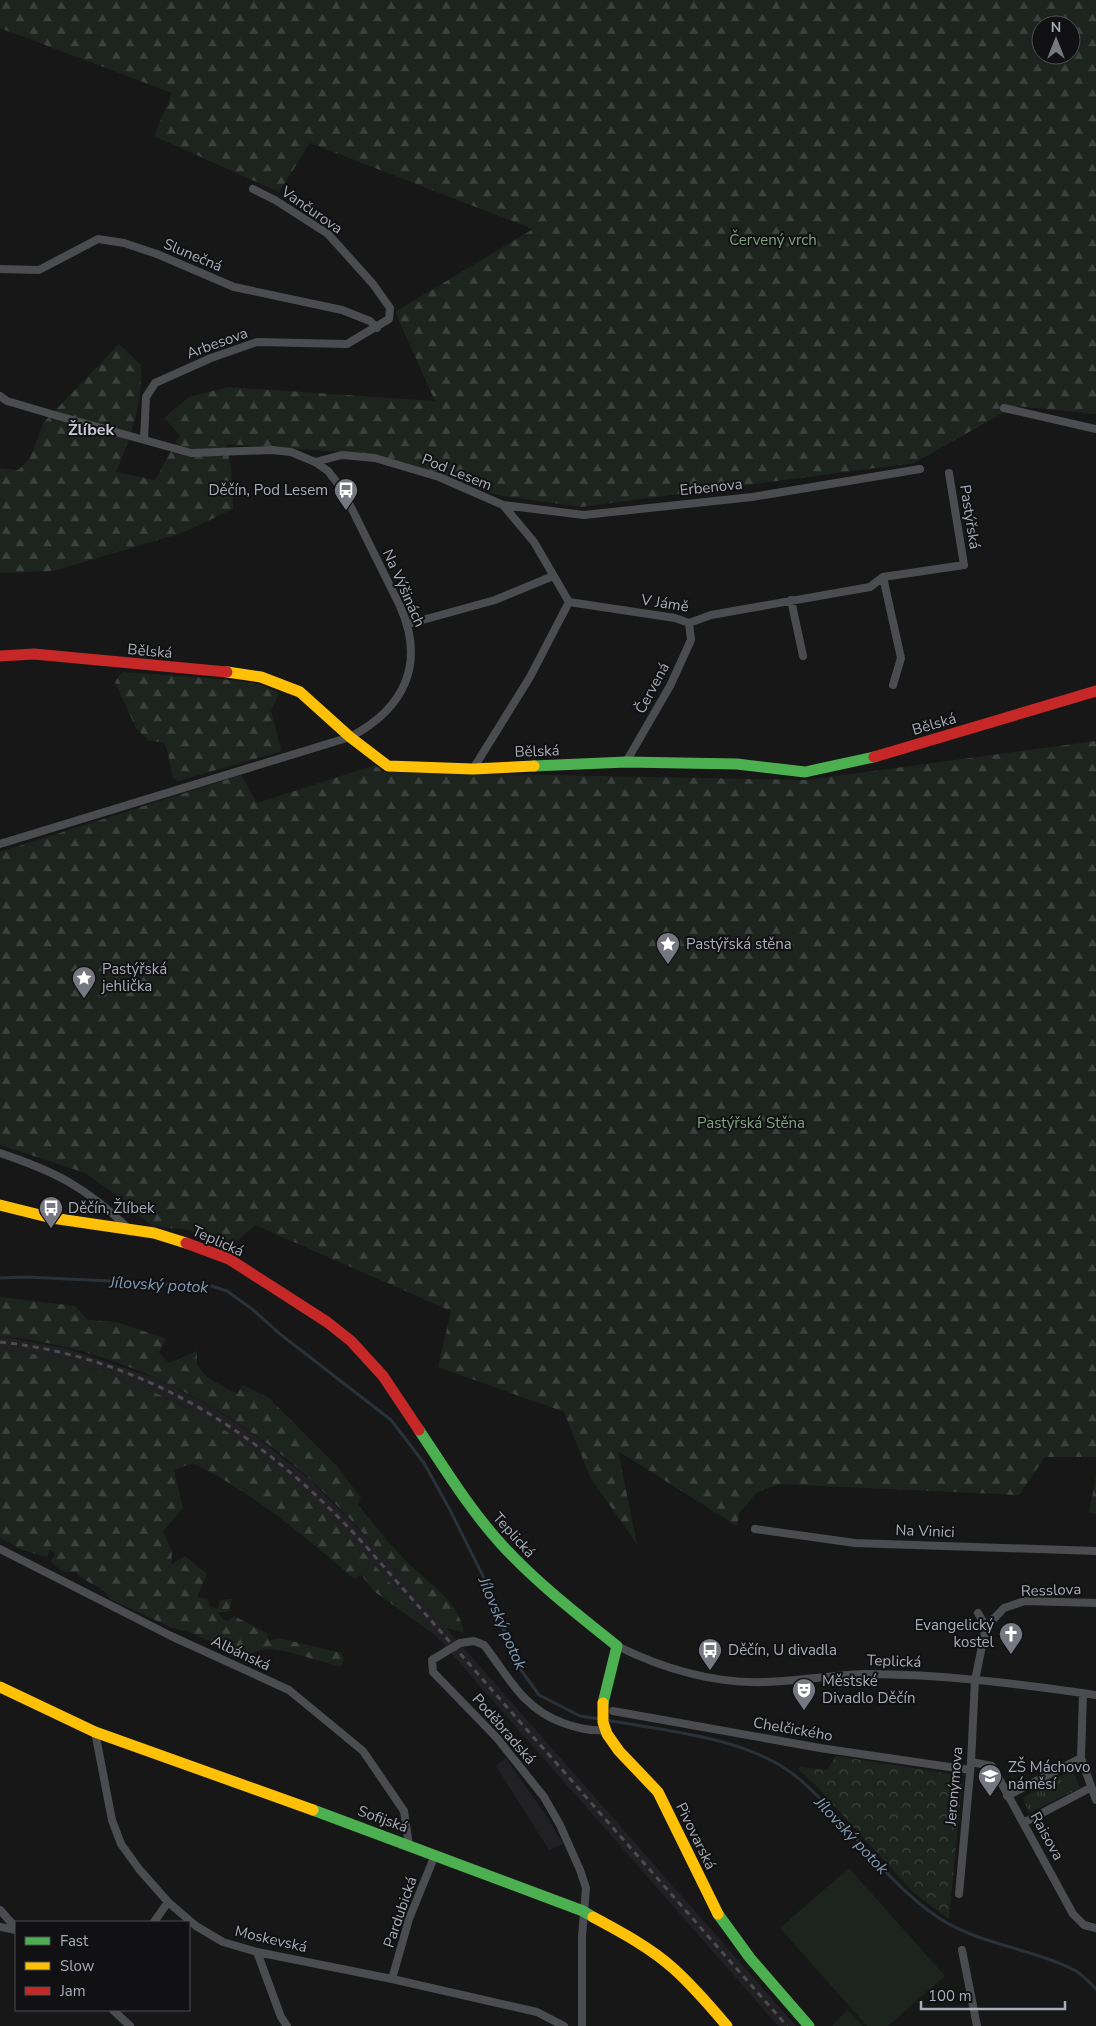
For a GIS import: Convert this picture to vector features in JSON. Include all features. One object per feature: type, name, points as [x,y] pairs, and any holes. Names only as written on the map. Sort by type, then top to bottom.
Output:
[{"type":"street","name":"Vančurova","points":[[253,189],[275,200],[328,234],[360,267],[390,308],[389,319],[377,328]]},
{"type":"street","name":"Slunečná","points":[[0,269],[39,270],[98,239],[124,243],[157,254],[234,287],[342,310],[370,321],[377,328]]},
{"type":"street","name":"Arbesova","points":[[144,439],[146,396],[155,383],[211,358],[257,342],[346,344],[377,328]]},
{"type":"street","name":"Na Výšinách","points":[[2,399],[191,453],[272,450],[291,452],[315,462],[328,471],[342,489],[408,624],[411,655],[403,688],[380,719],[350,737],[2,843]]},
{"type":"street","points":[[1004,408],[1096,428]]},
{"type":"street","name":"Pod Lesem","points":[[315,462],[342,455],[375,458],[439,477],[503,505],[534,542],[553,576]]},
{"type":"street","name":"Erbenova","points":[[503,505],[584,515],[752,497],[920,470]]},
{"type":"street","name":"Pastýřská","points":[[949,473],[964,565]]},
{"type":"street","name":"V Jámě","points":[[569,602],[674,618],[689,623],[711,615],[870,587],[883,577],[964,565]]},
{"type":"street","points":[[408,624],[495,600],[553,576],[569,602],[530,677],[473,769]]},
{"type":"street","points":[[883,577],[901,658],[893,685]]},
{"type":"street","points":[[791,600],[803,656]]},
{"type":"street","name":"Červená","points":[[626,762],[670,686],[691,640],[689,623]]},
{"type":"street","name":"Bělská","points":[[0,656],[34,654],[223,671],[261,677],[300,692],[329,716],[350,737],[388,766],[473,769],[626,762],[737,764],[805,772],[870,758],[1096,691]]},
{"type":"street","points":[[0,1152],[73,1183],[130,1229]]},
{"type":"street","name":"Teplická","points":[[0,1205],[52,1218],[130,1229],[179,1240],[229,1259],[304,1306],[351,1341],[383,1376],[462,1494],[501,1544],[549,1592],[617,1646],[670,1669],[714,1679],[766,1682],[865,1674],[975,1680],[1096,1695]]},
{"type":"street","name":"Na Vinici","points":[[755,1529],[855,1543],[1096,1551]]},
{"type":"street","name":"Albánská","points":[[0,1549],[171,1636],[289,1690],[363,1751],[404,1811],[409,1845]]},
{"type":"street","name":"Resslova","points":[[986,1628],[1004,1608],[1025,1601],[1096,1603]]},
{"type":"street","points":[[978,1613],[986,1628]]},
{"type":"street","name":"Jeronýmova","points":[[959,1894],[975,1680],[986,1628]]},
{"type":"street","name":"Poděbradská","points":[[582,2026],[583,1911],[586,1888],[580,1870],[560,1825],[544,1797],[497,1738],[433,1672],[432,1660],[460,1643],[474,1642],[484,1645],[522,1698],[538,1711],[589,1731],[604,1728]]},
{"type":"street","points":[[604,1728],[608,1711],[604,1694],[617,1646]]},
{"type":"street","name":"Sofijská","points":[[0,1687],[95,1732],[435,1854],[583,1911],[629,1937],[673,1968],[727,2026]]},
{"type":"street","points":[[1083,1693],[1080,1758],[1096,1800]]},
{"type":"street","name":"Chelčického","points":[[608,1711],[820,1748],[970,1766]]},
{"type":"street","name":"Pivovarská","points":[[604,1728],[614,1745],[647,1777],[658,1792],[716,1912],[732,1936],[809,2026]]},
{"type":"street","name":"Moskevská","points":[[95,1732],[112,1820],[120,1844],[168,1902],[196,1926],[216,1938],[256,1952],[392,1979],[536,2012],[564,2026]]},
{"type":"street","points":[[1007,1796],[1080,1758]]},
{"type":"street","name":"Raisova","points":[[970,1766],[992,1766],[1073,1914],[1084,1925],[1096,1928]]},
{"type":"street","points":[[1024,1822],[1090,1788]]},
{"type":"street","name":"Pardubická","points":[[392,1979],[409,1919],[435,1854]]},
{"type":"street","points":[[155,1921],[168,1902]]},
{"type":"street","points":[[0,1910],[15,1928]]},
{"type":"street","points":[[0,1927],[15,1929]]},
{"type":"street","points":[[962,1950],[977,2026]]},
{"type":"street","points":[[256,1952],[281,2017],[288,2026]]},
{"type":"street","points":[[114,2011],[130,2026]]},
{"type":"shaded area","points":[[0,1336],[68,1349],[158,1379],[210,1406],[253,1434],[310,1480],[368,1539],[796,2026],[778,2026],[358,1547],[302,1489],[245,1444],[180,1404],[94,1369],[36,1355],[0,1349]]},
{"type":"shaded area","points":[[506,1758],[549,1820],[563,1844],[549,1850],[496,1766]]},
{"type":"green space","name":"Červený vrch","points":[[0,0],[1096,0],[1096,414],[1015,406],[914,463],[581,507],[497,495],[404,462],[357,453],[226,444],[231,467],[233,509],[182,533],[53,571],[0,573],[0,468],[18,470],[29,460],[44,422],[119,344],[141,365],[141,379],[135,420],[116,472],[155,480],[180,435],[164,418],[189,397],[228,387],[435,401],[395,312],[533,229],[310,143],[279,192],[154,136],[172,93],[0,28]]},
{"type":"green space","points":[[122,672],[222,679],[262,685],[279,693],[271,711],[281,749],[279,752],[178,781],[173,778],[167,749],[163,742],[149,741],[136,728],[115,682]]},
{"type":"green space","name":"Pastýřská Stěna","points":[[1096,741],[1096,1457],[1045,1457],[1019,1495],[780,1484],[757,1492],[739,1513],[737,1526],[618,1451],[637,1544],[590,1477],[564,1412],[438,1367],[451,1311],[255,1225],[232,1246],[189,1230],[152,1226],[122,1199],[85,1173],[0,1145],[0,852],[241,775],[257,803],[375,765],[383,772],[806,780]]},
{"type":"green space","points":[[0,1297],[75,1306],[88,1320],[117,1322],[166,1339],[159,1353],[169,1363],[197,1351],[197,1365],[208,1378],[237,1394],[243,1385],[269,1398],[336,1465],[361,1498],[358,1505],[404,1559],[449,1601],[456,1611],[464,1633],[444,1627],[380,1552],[330,1498],[279,1453],[244,1427],[167,1383],[127,1366],[85,1352],[43,1342],[0,1336]]},
{"type":"green space","points":[[0,1349],[42,1356],[83,1366],[123,1379],[199,1415],[235,1437],[270,1462],[320,1506],[435,1635],[375,1592],[361,1575],[354,1579],[297,1531],[257,1501],[193,1463],[174,1470],[183,1508],[163,1531],[172,1552],[171,1565],[185,1556],[207,1574],[197,1597],[208,1599],[209,1606],[217,1609],[221,1600],[232,1599],[229,1611],[218,1613],[224,1620],[228,1621],[234,1616],[267,1633],[269,1641],[279,1638],[341,1653],[344,1660],[341,1667],[285,1651],[267,1649],[242,1655],[189,1632],[170,1627],[110,1599],[99,1587],[76,1572],[63,1572],[51,1562],[55,1554],[50,1549],[47,1557],[22,1550],[0,1538]]},
{"type":"green space","points":[[1096,1476],[1096,1514],[1089,1513]]},
{"type":"green space","points":[[836,1756],[957,1775],[962,1783],[949,1919],[914,1893],[817,1787],[798,1769],[799,1767],[827,1770]]},
{"type":"green space","points":[[1072,1769],[1080,1788],[1029,1813],[1023,1798]]},
{"type":"green space","points":[[849,1868],[945,1976],[888,2026],[867,2026],[780,1928]]},
{"type":"green space","points":[[847,2010],[863,2026],[832,2026]]},
{"type":"waterway","name":"Jílovský potok","points":[[0,1278],[27,1277],[212,1286],[227,1291],[252,1309],[280,1334],[391,1420],[424,1463],[449,1508],[486,1582],[516,1663],[539,1695],[580,1716],[600,1719]]},
{"type":"waterway","name":"Jílovský potok","points":[[606,1720],[711,1739],[737,1746],[785,1768],[822,1800],[902,1888],[939,1918],[989,1941],[1059,1963],[1079,1973],[1096,1989]]},
{"type":"railway","points":[[0,1342],[54,1351],[105,1365],[154,1384],[200,1408],[244,1437],[286,1469],[325,1504],[363,1543],[787,2026]]},
{"type":"traffic: fast","points":[[534,766],[626,762],[737,764],[805,772],[874,757]]},
{"type":"traffic: fast","points":[[419,1430],[490,1532],[543,1585],[617,1646],[603,1703]]},
{"type":"traffic: fast","points":[[313,1810],[583,1911],[593,1917]]},
{"type":"traffic: fast","points":[[718,1914],[750,1958],[809,2026]]},
{"type":"traffic: slow","points":[[227,672],[261,677],[300,692],[350,737],[388,766],[473,769],[534,766]]},
{"type":"traffic: slow","points":[[0,1205],[52,1218],[154,1233],[186,1243]]},
{"type":"traffic: slow","points":[[0,1687],[95,1732],[313,1810]]},
{"type":"traffic: slow","points":[[603,1703],[603,1722],[607,1734],[619,1751],[658,1792],[718,1914]]},
{"type":"traffic: slow","points":[[593,1917],[665,1961],[695,1990],[727,2026]]},
{"type":"traffic: jam","points":[[0,656],[34,654],[227,672]]},
{"type":"traffic: jam","points":[[874,757],[1096,691]]},
{"type":"traffic: jam","points":[[186,1243],[229,1259],[327,1322],[351,1341],[383,1376],[419,1430]]},
{"type":"place","name":"Děčín, Pod Lesem","points":[[346,511]]},
{"type":"place","name":"Pastýřská stěna","points":[[668,965]]},
{"type":"place","name":"Pastýřská jehlička","points":[[84,999]]},
{"type":"place","name":"Děčín, Žlíbek","points":[[51,1229]]},
{"type":"place","name":"Evangelický kostel","points":[[1011,1655]]},
{"type":"place","name":"Děčín, U divadla","points":[[710,1671]]},
{"type":"place","name":"Městské Divadlo Děčín","points":[[804,1711]]},
{"type":"place","name":"ZŠ Máchovo náměsí","points":[[990,1797]]},
{"type":"district","name":"Žlíbek","points":[[91,429]]}]
